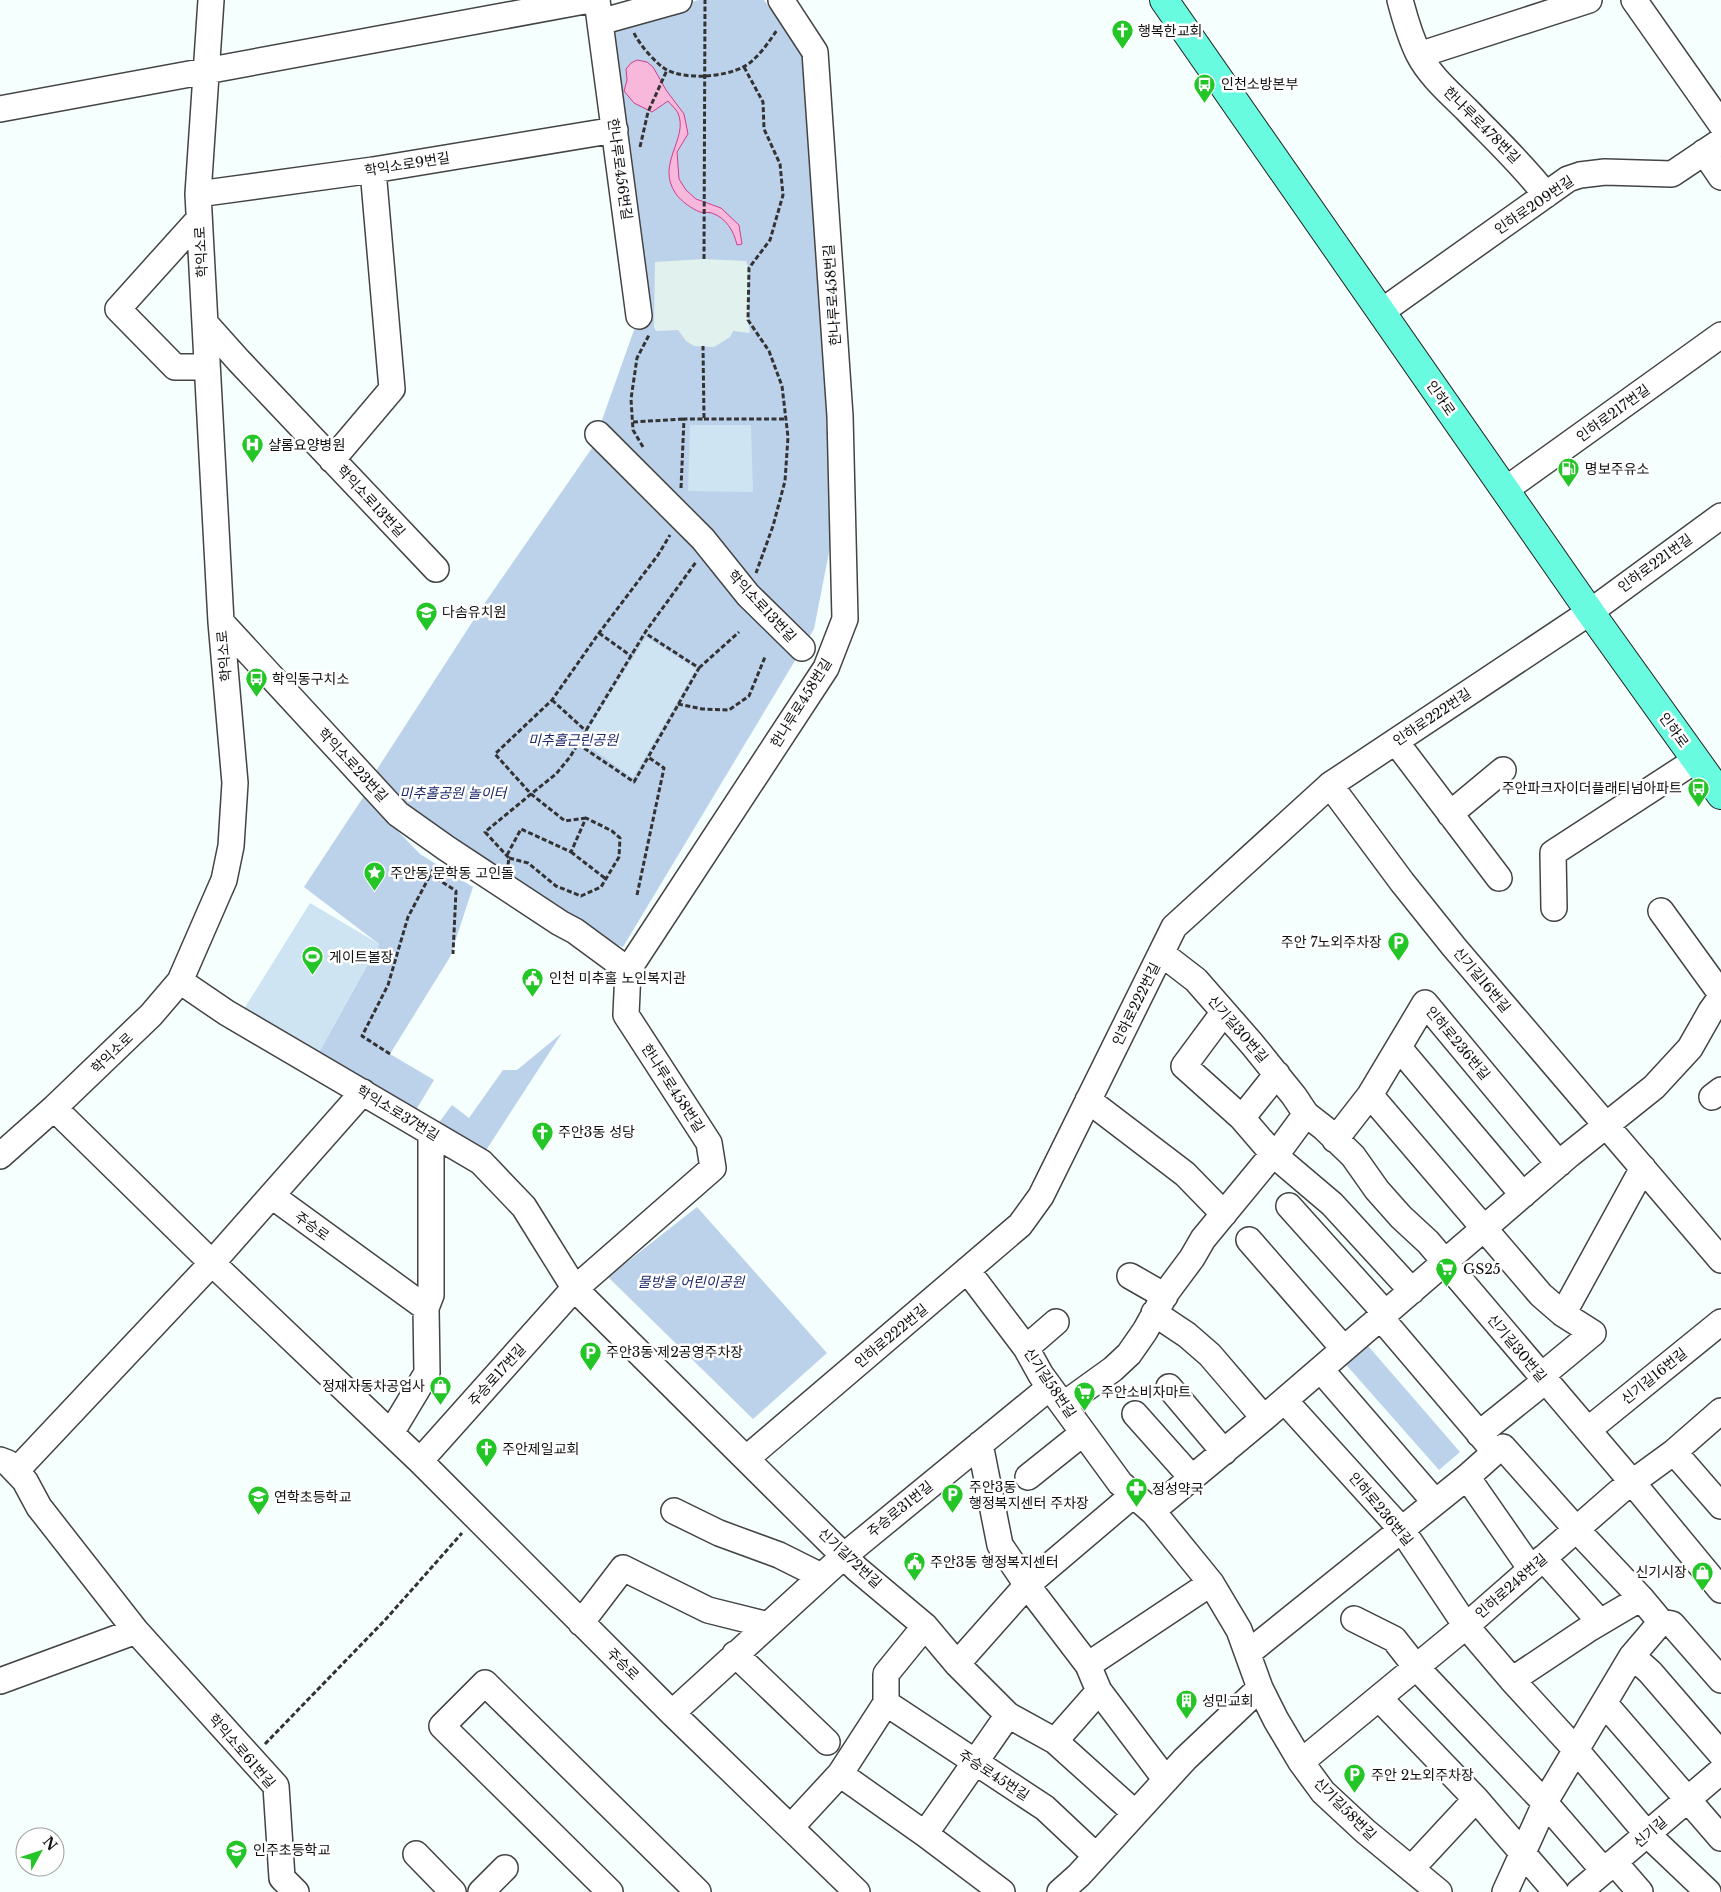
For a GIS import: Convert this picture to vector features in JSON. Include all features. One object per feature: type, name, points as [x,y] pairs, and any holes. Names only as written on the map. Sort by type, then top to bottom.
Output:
[{"type":"main road","name":"인하로","points":[[1164,0],[1590,612],[1721,795]]},
{"type":"street","name":"학익소로","points":[[0,1156],[54,1108],[151,1015],[180,981],[224,880],[231,846],[235,783],[221,622],[198,194],[211,0]]},
{"type":"street","points":[[0,109],[207,70],[595,7],[624,15],[677,0]]},
{"type":"street","name":"한나루로458번길","points":[[575,1289],[713,1168],[710,1143],[626,1015],[628,970],[826,668],[846,619],[840,416],[816,52],[780,0]]},
{"type":"street","name":"한나루로478번길","points":[[1400,0],[1407,28],[1419,55],[1434,75],[1527,170],[1546,194]]},
{"type":"street","points":[[1419,55],[1589,0]]},
{"type":"street","points":[[1634,0],[1721,124]]},
{"type":"street","name":"한나루로456번길","points":[[595,7],[615,130],[639,316]]},
{"type":"street","name":"학익소로9번길","points":[[198,194],[373,170],[615,130]]},
{"type":"street","name":"인하로209번길","points":[[1381,312],[1568,179],[1580,175],[1605,172],[1672,174],[1712,146],[1721,177]]},
{"type":"street","points":[[332,460],[392,389],[373,170]]},
{"type":"street","points":[[199,219],[118,309],[175,367],[208,367]]},
{"type":"street","name":"학익소로13번길","points":[[205,323],[436,569]]},
{"type":"street","name":"인하로217번길","points":[[1505,490],[1721,335]]},
{"type":"street","name":"학익소로13번길","points":[[598,434],[681,507],[708,546],[748,594],[802,648]]},
{"type":"street","name":"인하로221번길","points":[[1590,612],[1721,516]]},
{"type":"street","name":"인하로222번길","points":[[747,1458],[1026,1218],[1041,1196],[1174,927],[1330,786],[1590,612]]},
{"type":"street","name":"학익소로23번길","points":[[221,622],[398,814],[446,848],[575,931],[628,970]]},
{"type":"street","points":[[1396,742],[1499,878]]},
{"type":"street","points":[[1554,908],[1553,853],[1696,760]]},
{"type":"street","points":[[1450,814],[1503,770]]},
{"type":"street","name":"신기길16번길","points":[[1330,786],[1402,882],[1454,947],[1721,1260]]},
{"type":"street","points":[[1154,1513],[1157,1507],[1285,1401],[1559,1164],[1654,1087],[1690,1048],[1721,996],[1662,911]]},
{"type":"street","name":"신기길30번길","points":[[1161,953],[1196,980],[1277,1074],[1306,1114],[1353,1156],[1377,1190],[1401,1218],[1428,1242],[1721,1590]]},
{"type":"street","name":"학익소로37번길","points":[[180,981],[228,1013],[482,1162],[524,1207],[575,1289]]},
{"type":"street","name":"인하로236번길","points":[[1335,1140],[1370,1094],[1425,1003],[1559,1164]]},
{"type":"street","points":[[1224,1012],[1184,1066],[1242,1118],[1273,1154],[1332,1204],[1412,1291]]},
{"type":"street","points":[[1398,1048],[1523,1195]]},
{"type":"street","points":[[1242,1118],[1277,1074]]},
{"type":"street","points":[[8,1466],[212,1263],[363,1092]]},
{"type":"street","points":[[1370,1094],[1541,1295],[1563,1314],[1593,1333],[1479,1434]]},
{"type":"street","points":[[1088,1100],[1184,1174],[1224,1214]]},
{"type":"street","name":"주승로","points":[[54,1108],[212,1263],[420,1461],[672,1712],[857,1892]]},
{"type":"street","points":[[1057,1396],[1113,1369],[1129,1354],[1145,1331],[1159,1304],[1192,1258],[1203,1239],[1273,1154],[1281,1148],[1306,1114]]},
{"type":"street","points":[[391,1433],[427,1373],[426,1308],[432,1295],[431,1133]]},
{"type":"street","points":[[1563,1314],[1643,1168]]},
{"type":"street","name":"주승로","points":[[272,1196],[426,1308]]},
{"type":"street","points":[[1289,1206],[1495,1452]]},
{"type":"street","points":[[1249,1240],[1344,1349]]},
{"type":"street","name":"신기길58번길","points":[[967,1270],[1026,1348],[1041,1375],[1120,1483],[1154,1513],[1211,1582],[1239,1630],[1260,1688],[1276,1720],[1301,1762],[1323,1792],[1365,1831],[1439,1892]]},
{"type":"street","points":[[1130,1276],[1187,1335],[1210,1355],[1264,1418]]},
{"type":"street","name":"신기길72번길","points":[[575,1289],[845,1554],[857,1569],[925,1626],[957,1664],[1008,1715],[1055,1742],[1135,1813]]},
{"type":"street","name":"주승로17번길","points":[[420,1461],[575,1289]]},
{"type":"street","points":[[1026,1348],[1056,1322]]},
{"type":"street","name":"신기길16번길","points":[[1588,1430],[1721,1322]]},
{"type":"street","points":[[1320,1370],[1435,1502]]},
{"type":"street","points":[[1169,1388],[1224,1452]]},
{"type":"street","name":"주승로31번길","points":[[672,1712],[845,1554],[980,1444],[1057,1396]]},
{"type":"street","name":"인하로236번길","points":[[1285,1401],[1402,1530],[1466,1626],[1512,1680],[1576,1750],[1648,1834],[1708,1892]]},
{"type":"street","points":[[1136,1414],[1192,1478]]},
{"type":"street","name":"인하로248번길","points":[[1301,1762],[1466,1626],[1632,1482],[1719,1418]]},
{"type":"street","points":[[1028,1477],[1083,1433]]},
{"type":"street","points":[[980,1444],[1000,1545],[1027,1585],[1088,1665],[1099,1691],[1166,1780]]},
{"type":"street","points":[[1248,1653],[1503,1447],[1661,1622],[1672,1624],[1721,1680]]},
{"type":"street","points":[[1674,1452],[1721,1506]]},
{"type":"street","name":"학익소로61번길","points":[[8,1466],[25,1481],[39,1507],[136,1632],[276,1786],[282,1878],[296,1892]]},
{"type":"street","points":[[1467,1477],[1537,1564],[1600,1622]]},
{"type":"street","points":[[957,1664],[1027,1585],[1133,1495]]},
{"type":"street","points":[[674,1511],[719,1533],[780,1555],[820,1576]]},
{"type":"street","points":[[582,1623],[623,1568],[708,1610],[768,1625]]},
{"type":"street","points":[[1088,1665],[1211,1582]]},
{"type":"street","points":[[1512,1680],[1600,1622],[1641,1598]]},
{"type":"street","points":[[1354,1619],[1394,1640],[1416,1667],[1545,1803],[1609,1866],[1640,1892]]},
{"type":"street","points":[[1505,1892],[1545,1803],[1632,1656],[1661,1622]]},
{"type":"street","points":[[792,1827],[840,1774],[886,1703],[886,1674],[925,1626]]},
{"type":"street","points":[[0,1680],[136,1632]]},
{"type":"street","points":[[735,1654],[827,1742]]},
{"type":"street","points":[[1632,1656],[1650,1672],[1721,1754]]},
{"type":"street","points":[[610,1892],[442,1726],[485,1683],[698,1892]]},
{"type":"street","points":[[1060,1892],[1096,1856],[1185,1759],[1260,1688]]},
{"type":"street","points":[[1055,1742],[1099,1691]]},
{"type":"street","points":[[1378,1698],[1476,1799],[1556,1892]]},
{"type":"street","name":"주승로45번길","points":[[886,1703],[1044,1808],[1096,1856]]},
{"type":"street","points":[[1604,1703],[1721,1838]]},
{"type":"street","points":[[925,1834],[1008,1715]]},
{"type":"street","name":"신기길","points":[[1579,1892],[1721,1771]]},
{"type":"street","points":[[840,1774],[925,1834],[1002,1892]]},
{"type":"street","points":[[1411,1869],[1476,1799]]},
{"type":"street","points":[[416,1854],[453,1892]]},
{"type":"street","points":[[481,1892],[505,1868]]},
{"type":"path","points":[[704,259],[705,0]]},
{"type":"path","points":[[624,15],[636,38],[654,59],[667,70],[690,76],[714,76],[744,67],[764,49],[779,28]]},
{"type":"path","points":[[744,67],[763,102],[764,129],[780,164],[783,195],[770,240],[749,268],[748,320],[769,351],[782,388],[788,437],[785,481],[773,526],[748,594]]},
{"type":"path","points":[[648,112],[667,70]]},
{"type":"path","points":[[704,346],[704,419]]},
{"type":"path","points":[[633,422],[684,418],[787,419]]},
{"type":"path","points":[[684,418],[681,507],[658,555],[599,633],[552,700],[495,754],[531,794],[565,821],[586,818],[612,831],[620,838],[618,857],[600,887],[581,896],[556,886],[528,863],[508,856],[485,832],[531,794],[556,774],[578,744],[645,633],[708,546]]},
{"type":"path","points":[[578,744],[634,782],[699,668],[739,632]]},
{"type":"path","points":[[599,633],[631,656]]},
{"type":"path","points":[[645,633],[699,668]]},
{"type":"path","points":[[678,704],[702,709],[729,710],[749,696],[765,657]]},
{"type":"path","points":[[552,700],[586,731]]},
{"type":"path","points":[[638,895],[664,768],[648,757]]},
{"type":"path","points":[[571,852],[586,818]]},
{"type":"path","points":[[504,885],[508,856],[521,828],[571,852],[606,879]]},
{"type":"path","points":[[390,1054],[362,1036],[388,985],[408,917],[446,848]]},
{"type":"path","points":[[430,874],[456,891],[453,954]]},
{"type":"path","points":[[251,1759],[386,1619],[476,1517]]},
{"type":"green space","name":"미추홀근린공원","points":[[699,0],[764,0],[769,7],[777,12],[777,18],[809,64],[832,537],[814,629],[623,947],[575,931],[409,811],[374,774],[482,607],[592,448],[639,316],[600,22]]},
{"type":"green space","points":[[364,796],[420,854],[473,887],[450,957],[390,1054],[434,1080],[410,1120],[318,1054],[379,944],[304,887]]},
{"type":"green space","points":[[562,1033],[481,1158],[431,1133],[452,1105],[469,1118],[503,1070],[517,1070]]},
{"type":"green space","name":"물방울 어린이공원","points":[[697,1207],[827,1353],[753,1419],[608,1277]]},
{"type":"green space","points":[[1363,1340],[1460,1452],[1439,1470],[1341,1359]]},
{"type":"shaded area","points":[[637,60],[647,62],[653,67],[666,90],[684,114],[688,134],[677,152],[679,179],[686,190],[696,199],[721,208],[739,225],[742,244],[737,245],[734,235],[721,218],[712,213],[700,212],[694,209],[676,194],[669,172],[679,132],[678,113],[668,101],[652,112],[634,103],[624,91],[627,80],[626,69]]},
{"type":"shaded area","points":[[704,259],[746,261],[749,268],[748,320],[750,333],[733,331],[730,337],[714,347],[694,346],[686,341],[678,330],[656,331],[654,327],[655,262]]},
{"type":"shaded area","points":[[690,425],[751,425],[753,492],[688,491]]},
{"type":"shaded area","points":[[646,637],[696,669],[633,778],[581,741]]},
{"type":"shaded area","name":"게이트볼장","points":[[310,903],[379,944],[318,1054],[244,1009]]},
{"type":"place","name":"행복한교회","points":[[1122,50]]},
{"type":"place","name":"인천소방본부","points":[[1205,103]]},
{"type":"place","name":"샬롬요양병원","points":[[252,464]]},
{"type":"place","name":"명보주유소","points":[[1569,488]]},
{"type":"place","name":"다솜유치원","points":[[426,631]]},
{"type":"place","name":"학익동구치소","points":[[256,698]]},
{"type":"place","name":"주안파크자이더플래티넘아파트","points":[[1698,807]]},
{"type":"place","name":"주안동 문학동 고인돌","points":[[374,892]]},
{"type":"place","name":"주안 7노외주차장","points":[[1398,961]]},
{"type":"place","name":"게이트볼장","points":[[313,976]]},
{"type":"place","name":"인천 미추홀 노인복지관","points":[[533,997]]},
{"type":"place","name":"주안3동 성당","points":[[542,1151]]},
{"type":"place","name":"GS25","points":[[1447,1288]]},
{"type":"place","name":"주안3동 제2공영주차장","points":[[590,1371]]},
{"type":"place","name":"정재자동차공업사","points":[[441,1405]]},
{"type":"place","name":"주안소비자마트","points":[[1085,1411]]},
{"type":"place","name":"주안제일교회","points":[[486,1468]]},
{"type":"place","name":"정성약국","points":[[1136,1508]]},
{"type":"place","name":"주안3동 행정복지센터 주차장","points":[[953,1514]]},
{"type":"place","name":"연학초등학교","points":[[258,1516]]},
{"type":"place","name":"주안3동 행정복지센터","points":[[914,1581]]},
{"type":"place","name":"신기시장","points":[[1703,1591]]},
{"type":"place","name":"성민교회","points":[[1186,1720]]},
{"type":"place","name":"주안 2노외주차장","points":[[1355,1794]]},
{"type":"place","name":"인주초등학교","points":[[237,1869]]},
{"type":"park label","name":"미추홀공원 놀이터","points":[[453,793]]}]
